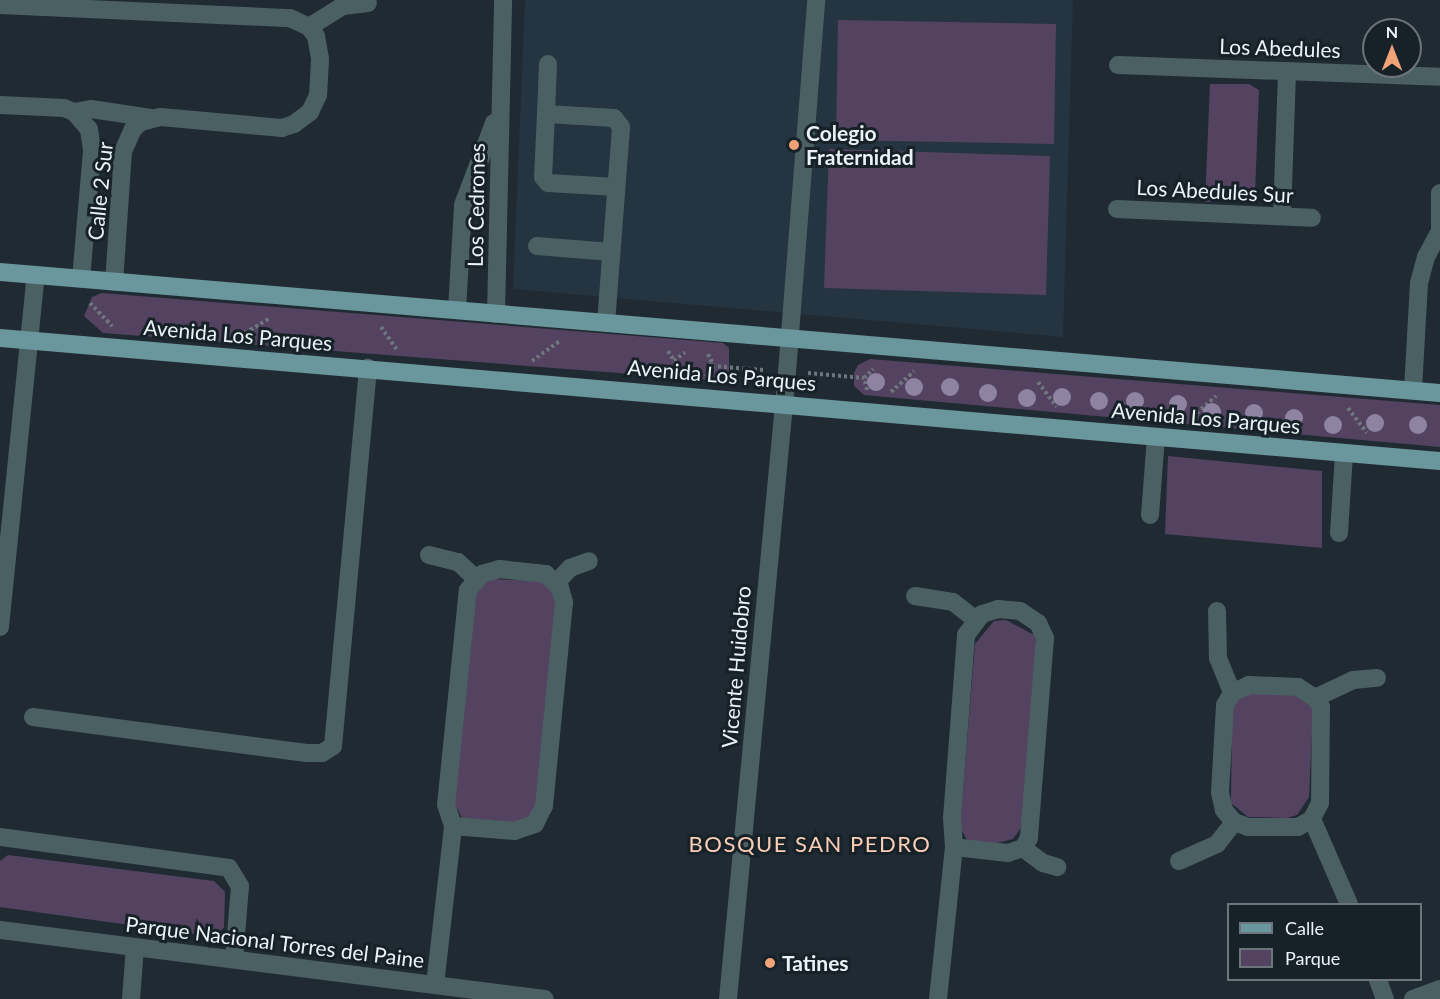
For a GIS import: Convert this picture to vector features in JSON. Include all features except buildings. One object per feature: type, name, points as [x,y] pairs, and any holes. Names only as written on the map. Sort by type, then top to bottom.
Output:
[{"type":"main road","name":"Avenida Los Parques","points":[[0,272],[1440,393]]},
{"type":"main road","name":"Avenida Los Parques","points":[[0,338],[784,403],[1440,461]]},
{"type":"street","name":"Los Cedrones","points":[[496,314],[503,0]]},
{"type":"street","name":"Vicente Huidobro","points":[[728,999],[784,403],[816,0]]},
{"type":"street","points":[[0,5],[290,18],[309,27],[343,6],[368,3]]},
{"type":"street","name":"Calle 2 Sur","points":[[0,105],[64,108],[74,112],[101,110],[152,118],[282,128],[294,124],[310,112],[318,95],[320,48],[309,27]]},
{"type":"street","points":[[548,64],[543,177],[548,183],[616,187]]},
{"type":"street","name":"Los Abedules","points":[[1118,65],[1440,77]]},
{"type":"street","points":[[1282,216],[1287,71]]},
{"type":"street","name":"Los Cedrones","points":[[457,310],[463,205],[500,98]]},
{"type":"street","name":"Calle 2 Sur","points":[[74,112],[89,129],[92,140],[81,279]]},
{"type":"street","points":[[546,114],[614,118],[621,127],[606,323]]},
{"type":"street","name":"Calle 2 Sur","points":[[114,282],[125,143],[133,129],[152,118]]},
{"type":"street","points":[[1413,390],[1419,283],[1426,257],[1439,237],[1440,193]]},
{"type":"street","name":"Los Abedules Sur","points":[[1117,209],[1312,218]]},
{"type":"street","points":[[537,246],[611,252]]},
{"type":"street","points":[[0,627],[36,275]]},
{"type":"street","points":[[33,717],[307,753],[322,753],[333,746],[368,368]]},
{"type":"street","points":[[1150,515],[1156,436]]},
{"type":"street","points":[[1339,533],[1344,453]]},
{"type":"street","points":[[429,555],[458,562],[476,578]]},
{"type":"street","points":[[556,582],[570,568],[589,561]]},
{"type":"street","points":[[435,985],[453,826],[446,791],[466,598],[476,578],[499,569],[538,572],[556,582],[564,602],[542,814],[535,824],[523,831],[453,826]]},
{"type":"street","points":[[915,596],[953,602],[975,619]]},
{"type":"street","points":[[938,999],[954,847],[952,818],[966,635],[975,619],[989,610],[1020,611],[1038,623],[1045,638],[1030,832],[1023,848],[1008,853],[954,847]]},
{"type":"street","points":[[1217,611],[1218,658],[1232,693]]},
{"type":"street","points":[[1316,698],[1353,680],[1377,678]]},
{"type":"street","points":[[1312,819],[1290,828],[1248,827],[1234,822],[1224,810],[1221,792],[1224,712],[1232,693],[1249,685],[1298,687],[1316,698],[1323,718],[1321,795],[1312,819],[1349,903]]},
{"type":"street","points":[[1179,861],[1217,844],[1234,822]]},
{"type":"street","points":[[0,837],[229,868],[240,886],[234,959]]},
{"type":"street","points":[[1023,848],[1043,863],[1057,867]]},
{"type":"street","name":"Parque Nacional Torres del Paine","points":[[0,930],[545,999]]},
{"type":"street","points":[[131,999],[135,946]]},
{"type":"street","points":[[1378,981],[1385,999]]},
{"type":"street","points":[[1413,999],[1440,988]]},
{"type":"path","points":[[83,300],[117,332]]},
{"type":"path","points":[[234,340],[267,319],[278,317]]},
{"type":"path","points":[[374,324],[384,328],[401,355]]},
{"type":"path","points":[[527,364],[566,339]]},
{"type":"path","points":[[661,348],[690,379]]},
{"type":"path","points":[[674,361],[692,349]]},
{"type":"path","points":[[696,381],[707,376],[711,369],[711,359],[704,350]]},
{"type":"path","points":[[873,394],[865,386],[864,378],[870,369],[881,367]]},
{"type":"path","points":[[886,394],[916,369],[909,368]]},
{"type":"path","points":[[1031,379],[1045,388],[1064,412]]},
{"type":"path","points":[[1186,422],[1215,397],[1224,396]]},
{"type":"path","points":[[1343,405],[1353,412],[1374,439]]},
{"type":"shaded area","name":"Colegio Fraternidad","points":[[525,0],[1073,0],[1063,337],[513,289]]},
{"type":"green space","points":[[838,20],[1056,24],[1054,144],[836,140]]},
{"type":"green space","points":[[1210,84],[1249,84],[1259,90],[1255,194],[1250,201],[1205,202]]},
{"type":"green space","points":[[829,149],[1050,156],[1046,295],[824,288]]},
{"type":"green space","points":[[102,293],[723,343],[729,348],[729,371],[722,381],[103,333],[84,316],[92,297]]},
{"type":"green space","points":[[870,359],[1440,405],[1440,447],[864,395],[854,386],[854,373],[858,365]]},
{"type":"green space","points":[[1168,456],[1322,471],[1322,548],[1165,534]]},
{"type":"green space","points":[[490,579],[545,581],[558,600],[535,814],[523,823],[462,818],[453,800],[476,592]]},
{"type":"green space","points":[[1006,620],[1034,635],[1037,646],[1023,825],[1013,839],[989,845],[967,840],[960,827],[975,644],[994,621]]},
{"type":"green space","points":[[1247,693],[1294,695],[1308,702],[1313,711],[1309,797],[1297,815],[1287,818],[1248,817],[1231,803],[1232,714],[1235,703]]},
{"type":"green space","points":[[8,855],[214,881],[225,892],[224,927],[216,937],[0,907],[0,861]]},
{"type":"place","name":"Colegio Fraternidad","points":[[794,145]]},
{"type":"place","name":"Tatines","points":[[770,963]]},
{"type":"district","name":"BOSQUE SAN PEDRO","points":[[810,844]]}]
